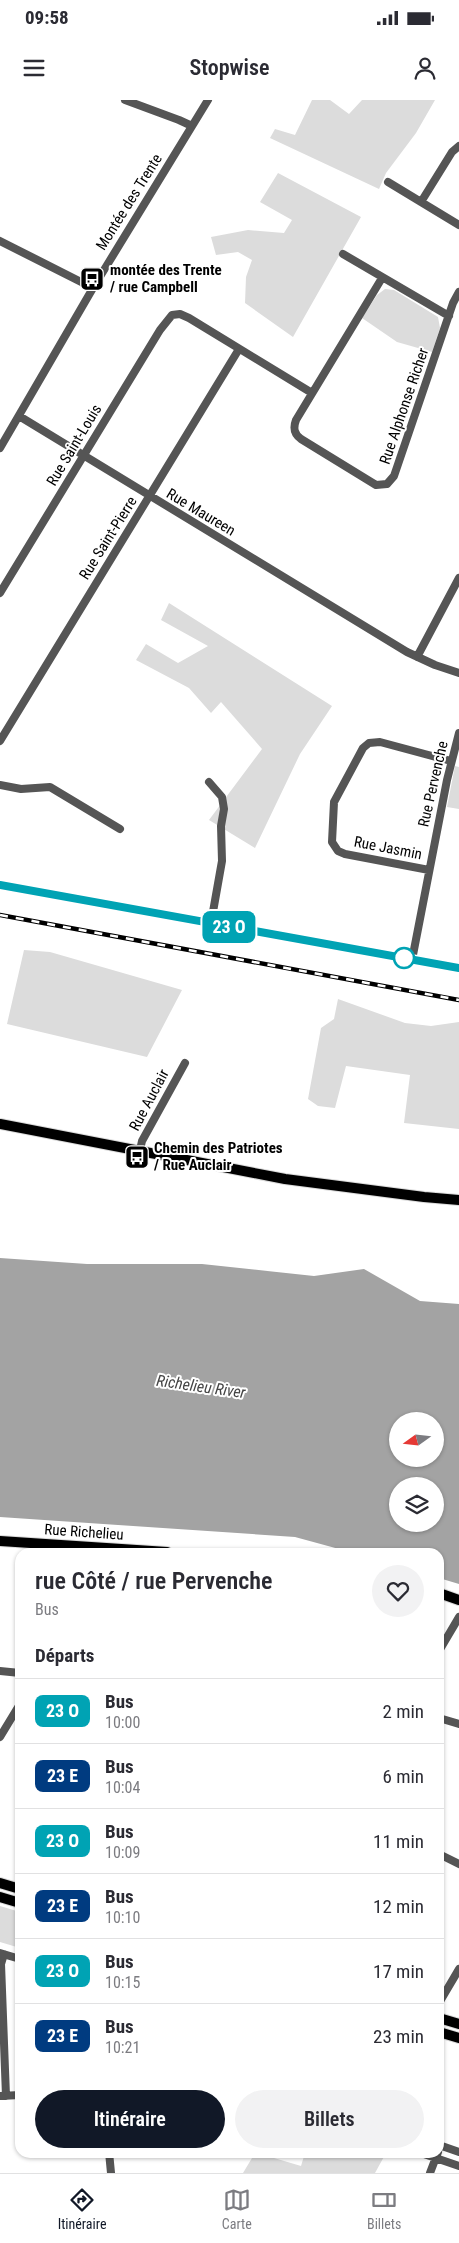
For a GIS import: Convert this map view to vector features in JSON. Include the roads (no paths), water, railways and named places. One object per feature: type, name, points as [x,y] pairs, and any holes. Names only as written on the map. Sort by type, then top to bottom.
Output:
[{"type":"main road","points":[[0,1124],[285,1179],[459,1200]]},
{"type":"main road","name":"Rue Richelieu","points":[[0,1541],[106,1548]]},
{"type":"main road","points":[[444,1595],[459,1600]]},
{"type":"main road","points":[[0,1883],[15,1888]]},
{"type":"main road","points":[[0,1897],[15,1902]]},
{"type":"main road","points":[[444,2020],[459,2024]]},
{"type":"main road","points":[[444,2034],[459,2038]]},
{"type":"street","points":[[125,100],[173,117],[192,126]]},
{"type":"street","name":"Montée des Trente","points":[[0,448],[93,288],[208,100]]},
{"type":"street","points":[[421,202],[452,152],[459,146]]},
{"type":"street","points":[[388,182],[459,224]]},
{"type":"street","points":[[0,241],[93,288]]},
{"type":"street","points":[[343,254],[449,316]]},
{"type":"street","name":"Rue Alphonse Richer","points":[[382,278],[295,422],[294,429],[297,436],[372,483],[379,485],[387,484],[395,474],[459,292]]},
{"type":"street","name":"Rue Saint-Louis","points":[[0,593],[168,318],[180,314],[239,349]]},
{"type":"street","points":[[239,349],[312,393]]},
{"type":"street","name":"Rue Saint-Pierre","points":[[0,740],[239,349]]},
{"type":"street","name":"Rue Maureen","points":[[19,416],[417,658],[459,673]]},
{"type":"street","points":[[417,658],[459,578]]},
{"type":"street","name":"Rue Pervenche","points":[[412,960],[451,761],[459,733]]},
{"type":"street","name":"Rue Jasmin","points":[[429,870],[345,854],[338,851],[332,840],[333,806],[361,750],[369,743],[380,742],[451,761]]},
{"type":"street","points":[[209,782],[222,796],[224,810],[221,826],[221,870],[211,924]]},
{"type":"street","points":[[0,785],[20,789],[50,787],[120,829]]},
{"type":"street","points":[[0,885],[459,968]]},
{"type":"street","name":"Rue Auclair","points":[[140,1150],[142,1141],[185,1063]]},
{"type":"street","points":[[444,1642],[459,1617]]},
{"type":"street","points":[[0,1671],[15,1672]]},
{"type":"street","points":[[0,1737],[15,1712]]},
{"type":"street","points":[[444,1720],[459,1724]]},
{"type":"street","points":[[444,1856],[459,1864]]},
{"type":"street","points":[[3,2096],[2,1954],[15,1958]]},
{"type":"street","points":[[444,1994],[459,1969]]},
{"type":"street","points":[[444,2151],[459,2152]]},
{"type":"street","points":[[444,2155],[459,2166]]},
{"type":"street","points":[[110,2158],[110,2173]]},
{"type":"street","points":[[430,2173],[436,2158]]},
{"type":"water","name":"Richelieu River","points":[[0,1258],[87,1264],[202,1264],[314,1276],[364,1269],[420,1301],[459,1304],[459,1584],[444,1580],[444,1548],[335,1548],[295,1537],[0,1517]]},
{"type":"railway","points":[[0,915],[459,1000]]},
{"type":"place","name":"montée des Trente / rue Campbell","points":[[92,279]]},
{"type":"place","name":"Chemin des Patriotes / Rue Auclair","points":[[137,1157]]}]
